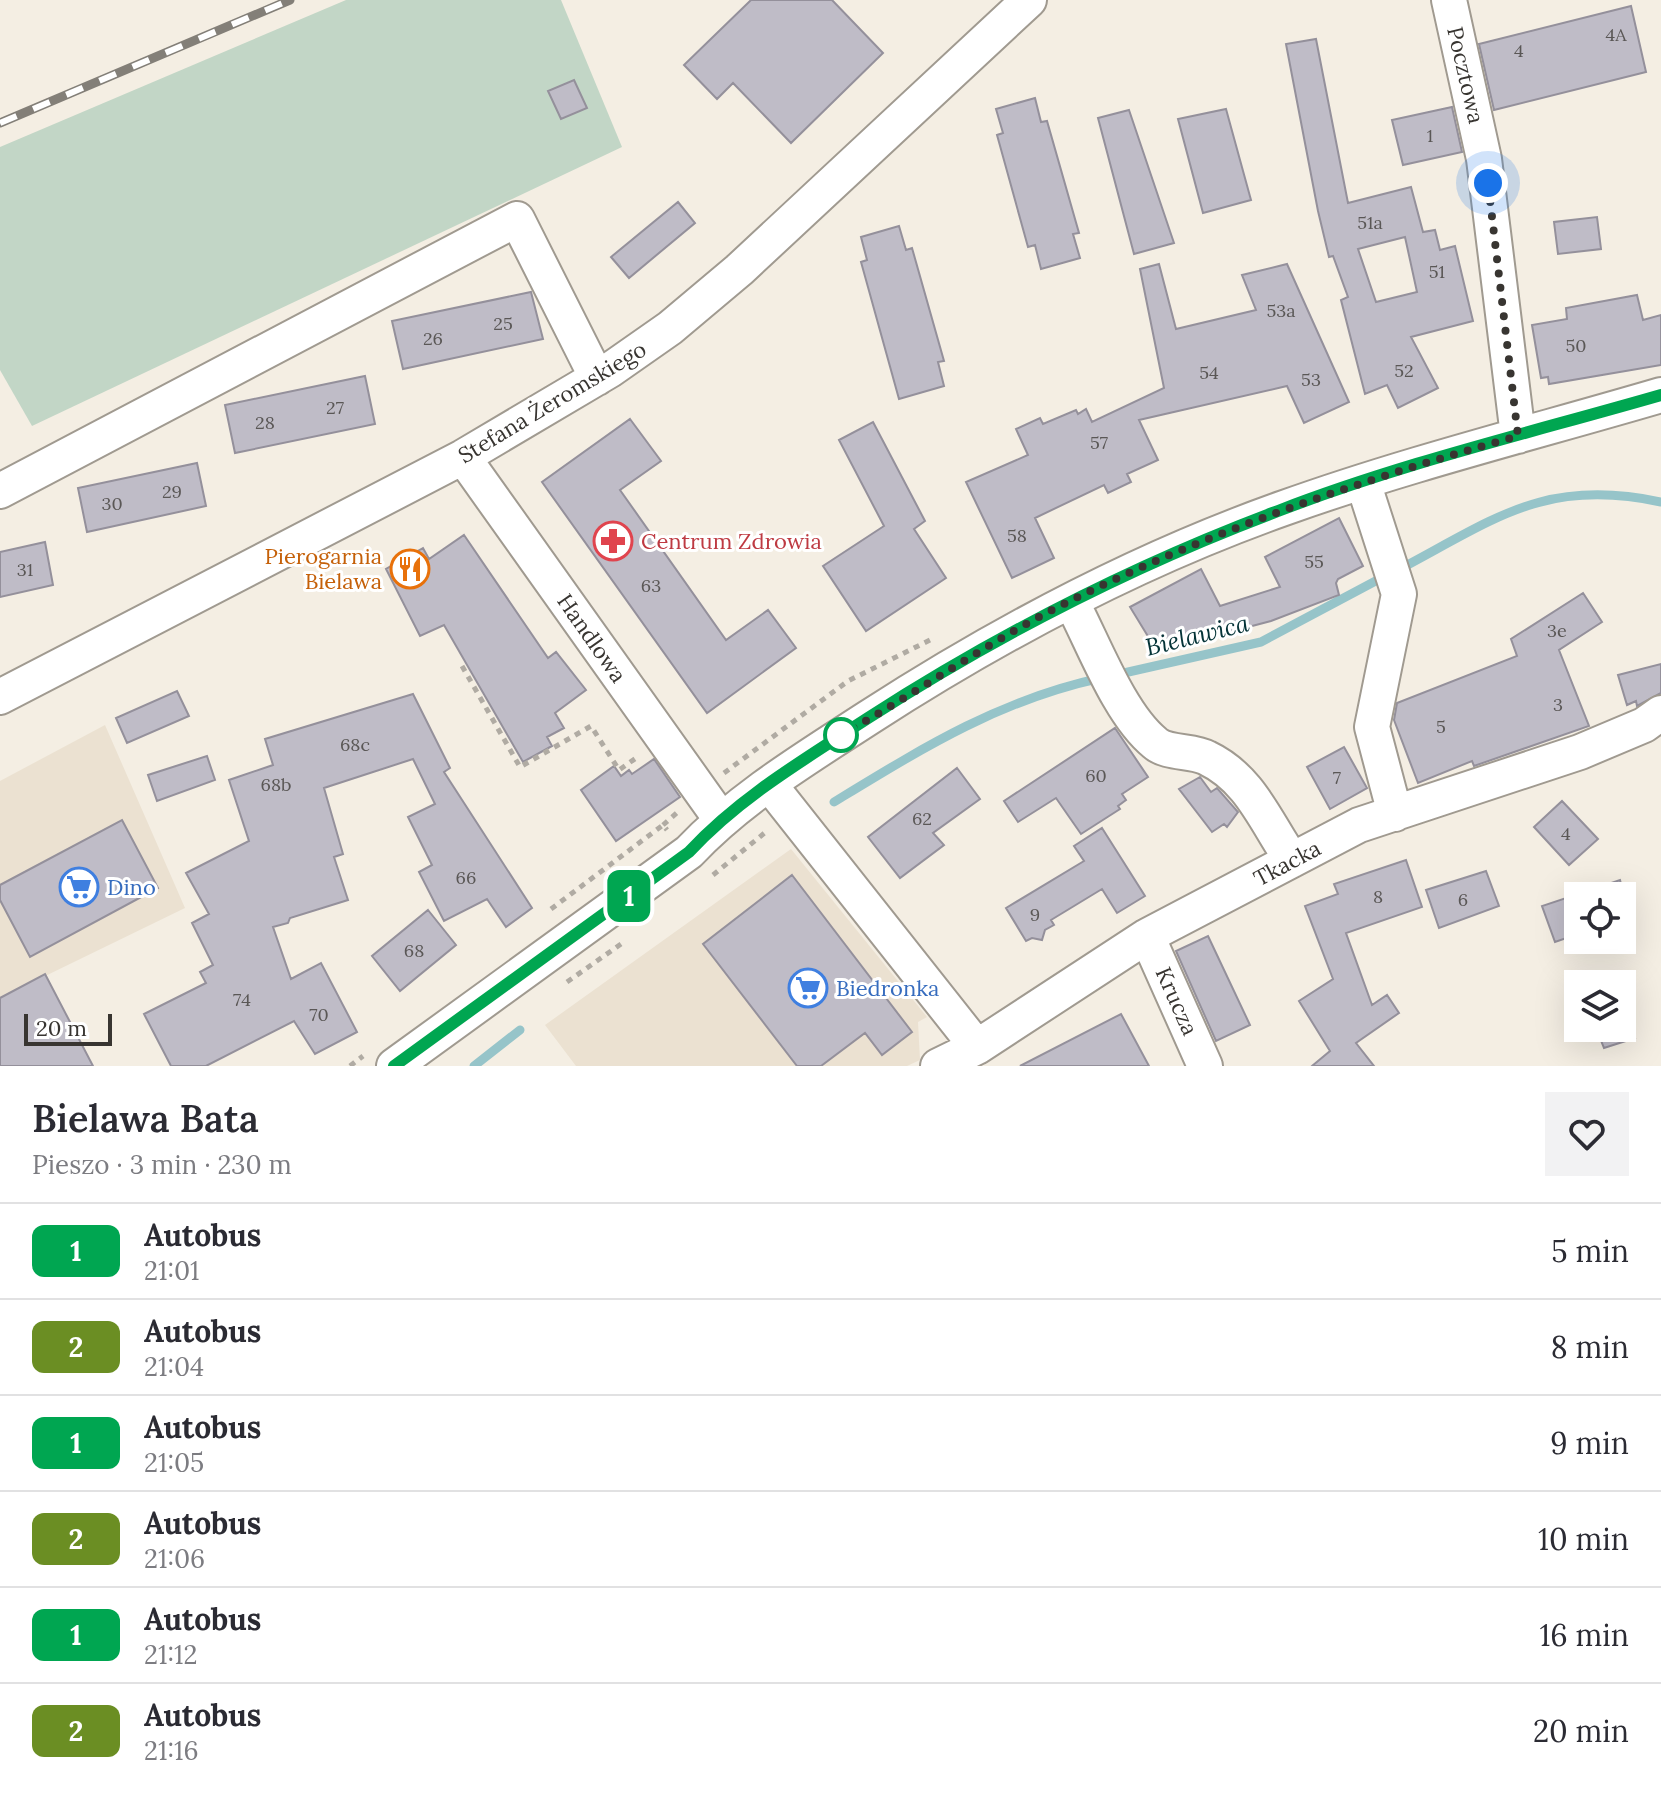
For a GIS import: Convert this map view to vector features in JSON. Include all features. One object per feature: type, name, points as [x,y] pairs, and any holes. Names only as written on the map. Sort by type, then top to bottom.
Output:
[{"type":"street","name":"Stefana Żeromskiego","points":[[0,697],[463,457],[597,378],[670,328],[729,279],[1029,0]]},
{"type":"street","name":"Pocztowa","points":[[1449,0],[1484,159],[1518,436]]},
{"type":"street","points":[[0,491],[517,219],[597,378]]},
{"type":"street","points":[[394,1066],[689,852],[720,818],[769,784],[891,703],[1071,601],[1207,538],[1363,482],[1661,395]]},
{"type":"street","name":"Handlowa","points":[[463,457],[720,818]]},
{"type":"street","points":[[1363,482],[1399,594],[1372,727],[1395,814]]},
{"type":"street","points":[[1071,601],[1108,675],[1156,745],[1206,757],[1238,779],[1257,800],[1292,860]]},
{"type":"street","name":"Tkacka","points":[[938,1066],[977,1047],[1147,936],[1359,825],[1580,752],[1644,725],[1661,713]]},
{"type":"street","points":[[769,784],[977,1047]]},
{"type":"street","name":"Krucza","points":[[1147,936],[1205,1066]]},
{"type":"path","points":[[462,666],[520,767],[591,726],[621,772],[650,749]]},
{"type":"shaded area","points":[[105,725],[185,908],[0,998],[0,781]]},
{"type":"shaded area","points":[[791,849],[927,1017],[918,1022],[920,1060],[907,1066],[576,1066],[545,1025]]},
{"type":"green space","points":[[346,0],[561,0],[622,147],[32,426],[0,370],[0,147]]},
{"type":"building","points":[[751,0],[832,0],[883,53],[791,143],[733,83],[717,99],[684,65]]},
{"type":"building","points":[[1631,6],[1646,72],[1494,110],[1479,44]]},
{"type":"building","points":[[1316,39],[1348,203],[1411,187],[1423,232],[1435,230],[1440,250],[1455,246],[1473,321],[1411,337],[1438,388],[1398,408],[1387,385],[1365,394],[1341,300],[1348,297],[1333,256],[1329,257],[1318,211],[1286,44]],"holes":[[[1405,237],[1417,292],[1376,302],[1358,249]]]},
{"type":"building","points":[[574,80],[587,108],[561,119],[548,91]]},
{"type":"building","points":[[1035,98],[1041,122],[1047,121],[1079,233],[1073,234],[1080,258],[1041,269],[1035,245],[1028,247],[997,135],[1003,133],[996,109]]},
{"type":"building","points":[[1452,107],[1462,152],[1403,165],[1392,120]]},
{"type":"building","points":[[1226,109],[1251,200],[1203,213],[1178,119]]},
{"type":"building","points":[[1129,110],[1174,243],[1134,254],[1098,118]]},
{"type":"building","points":[[678,202],[695,223],[629,278],[611,257]]},
{"type":"building","points":[[1597,217],[1601,249],[1558,254],[1554,222]]},
{"type":"building","points":[[899,226],[906,250],[912,248],[944,361],[938,362],[944,386],[899,399],[861,262],[867,260],[861,237]]},
{"type":"building","points":[[1159,264],[1176,329],[1256,310],[1242,275],[1287,264],[1349,402],[1304,423],[1287,386],[1139,420],[1158,460],[1127,474],[1131,482],[1108,493],[1104,485],[1035,518],[1054,558],[1012,578],[966,482],[1028,455],[1016,429],[1040,418],[1043,424],[1086,409],[1092,422],[1164,388],[1140,269]]},
{"type":"building","points":[[531,292],[543,339],[403,369],[392,321]]},
{"type":"building","points":[[1637,295],[1643,320],[1661,315],[1661,365],[1549,384],[1548,377],[1541,378],[1532,325],[1567,319],[1566,308]]},
{"type":"building","points":[[365,376],[375,424],[235,453],[225,405]]},
{"type":"building","points":[[630,419],[661,461],[620,490],[726,640],[768,610],[796,648],[707,713],[542,482]]},
{"type":"building","points":[[873,422],[925,521],[914,529],[946,578],[866,631],[823,566],[884,526],[839,440]]},
{"type":"building","points":[[197,463],[206,506],[87,532],[78,488]]},
{"type":"building","points":[[1339,518],[1363,566],[1338,579],[1339,595],[1271,621],[1157,651],[1130,607],[1201,569],[1220,606],[1280,587],[1265,557]]},
{"type":"building","points":[[464,535],[548,658],[556,652],[586,690],[555,713],[564,728],[547,737],[552,746],[523,762],[444,625],[420,636],[386,569],[423,548],[429,559]]},
{"type":"building","points":[[45,542],[53,585],[0,597],[0,552]]},
{"type":"building","points":[[1583,593],[1602,622],[1559,650],[1589,726],[1474,766],[1472,761],[1418,783],[1394,720],[1397,703],[1517,656],[1511,639]]},
{"type":"building","points":[[1661,664],[1661,693],[1637,706],[1636,701],[1627,705],[1618,675]]},
{"type":"building","points":[[177,691],[189,716],[127,743],[116,718]]},
{"type":"building","points":[[413,694],[450,768],[444,772],[532,908],[506,927],[487,899],[444,921],[419,872],[432,865],[408,817],[435,804],[413,759],[324,788],[343,854],[334,857],[348,900],[290,918],[288,923],[273,927],[291,979],[321,963],[357,1032],[315,1054],[294,1021],[206,1066],[171,1066],[144,1014],[206,983],[200,972],[213,965],[192,923],[209,914],[186,873],[249,841],[229,780],[273,765],[265,739]]},
{"type":"building","points":[[1115,728],[1148,777],[1122,794],[1126,800],[1118,806],[1120,809],[1081,834],[1056,798],[1018,822],[1004,801]]},
{"type":"building","points":[[1344,747],[1367,788],[1330,809],[1307,767]]},
{"type":"building","points":[[207,756],[215,780],[157,801],[148,775]]},
{"type":"building","points":[[654,759],[680,797],[616,841],[581,790],[614,766],[621,776],[629,770],[632,774]]},
{"type":"building","points":[[957,768],[980,799],[933,833],[944,845],[900,878],[868,837]]},
{"type":"building","points":[[1200,777],[1211,792],[1217,788],[1238,812],[1227,827],[1224,824],[1212,832],[1179,789]]},
{"type":"building","points":[[1562,801],[1598,839],[1569,865],[1534,827]]},
{"type":"building","name":"Dino","points":[[122,820],[158,888],[30,957],[0,900],[0,885]]},
{"type":"building","points":[[1102,828],[1145,896],[1117,913],[1102,889],[1051,920],[1054,925],[1045,930],[1042,940],[1032,938],[1026,941],[1006,908],[1084,861],[1074,846]]},
{"type":"building","points":[[1406,860],[1422,907],[1346,933],[1372,1005],[1387,995],[1399,1013],[1356,1043],[1374,1066],[1312,1066],[1330,1051],[1299,1001],[1333,979],[1305,906],[1338,894],[1334,884]]},
{"type":"building","points":[[1486,871],[1499,906],[1439,928],[1426,890]]},
{"type":"building","name":"Biedronka","points":[[792,875],[912,1032],[882,1055],[865,1033],[821,1066],[797,1066],[703,944]]},
{"type":"building","points":[[1564,899],[1564,939],[1555,942],[1542,906]]},
{"type":"building","points":[[428,910],[456,945],[400,991],[372,956]]},
{"type":"building","points":[[1208,936],[1250,1025],[1216,1041],[1176,951]]},
{"type":"building","points":[[45,974],[93,1066],[0,1066],[0,998]]},
{"type":"building","points":[[1121,1014],[1149,1066],[1020,1066]]},
{"type":"building","points":[[1602,1042],[1623,1042],[1604,1048]]},
{"type":"waterway","name":"Bielawica","points":[[1398,570],[1493,519],[1552,499],[1585,495],[1661,502]]},
{"type":"waterway","name":"Bielawica","points":[[1115,675],[1261,642],[1385,576]]},
{"type":"waterway","name":"Bielawica","points":[[834,802],[962,728],[1028,699],[1101,678]]},
{"type":"waterway","name":"Bielawica","points":[[474,1066],[520,1030]]},
{"type":"railway","points":[[0,123],[290,0]]},
{"type":"bus line","name":"1","points":[[394,1066],[689,852],[720,818],[769,784],[891,703],[1053,610],[1207,538],[1280,510],[1430,461],[1661,395]]},
{"type":"place","name":"Centrum Zdrowia","points":[[613,541]]},
{"type":"place","name":"Pierogarnia Bielawa","points":[[410,569]]},
{"type":"place","name":"Dino","points":[[79,887]]},
{"type":"place","name":"Biedronka","points":[[808,988]]},
{"type":"route","points":[[841,735],[1028,623],[1207,538],[1334,491],[1518,436],[1488,183]]}]
